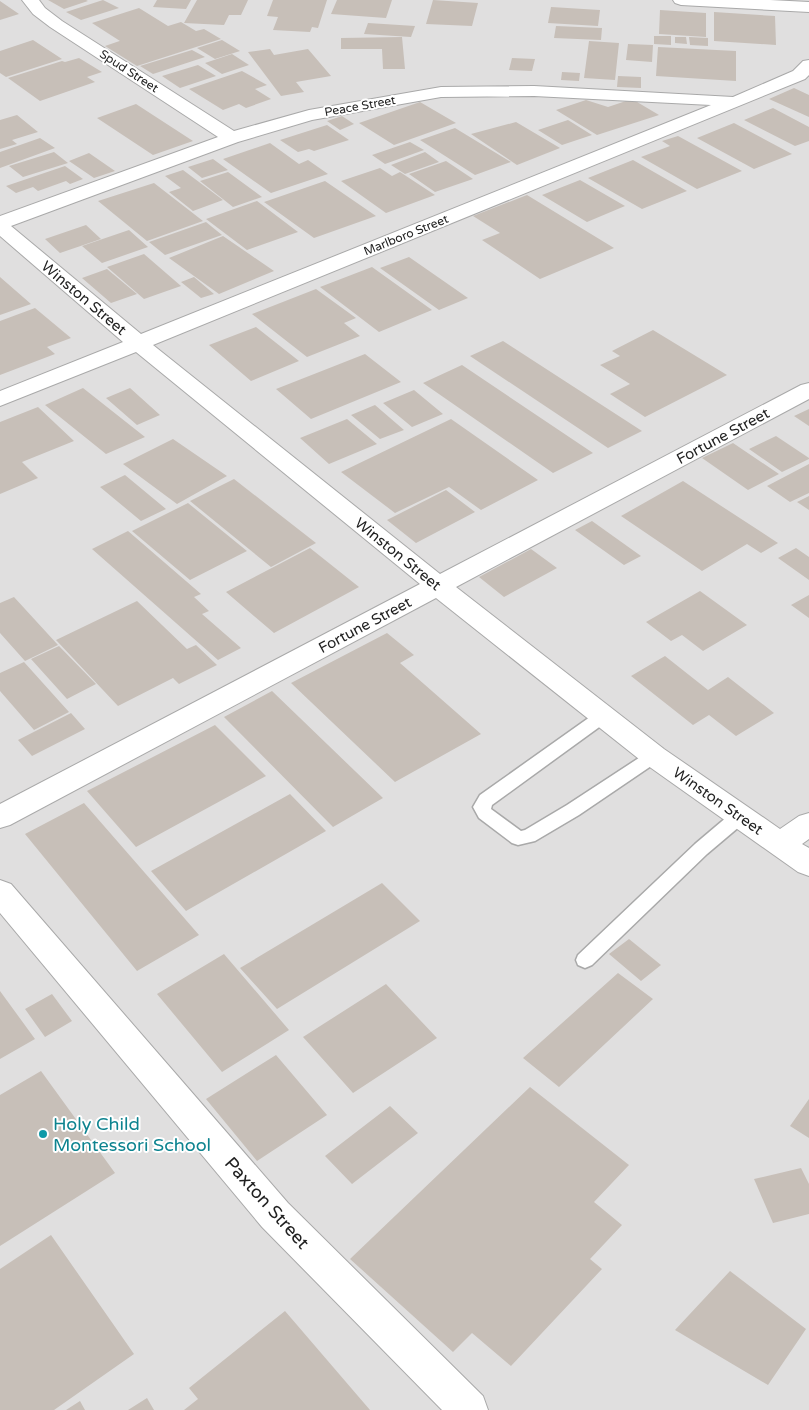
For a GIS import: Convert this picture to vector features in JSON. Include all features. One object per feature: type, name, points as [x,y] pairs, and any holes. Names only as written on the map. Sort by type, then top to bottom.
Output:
[{"type":"street","name":"Spud Street","points":[[30,0],[56,24],[232,138]]},
{"type":"street","points":[[681,0],[809,7]]},
{"type":"street","name":"Marlboro Street","points":[[0,399],[738,101],[799,74],[809,65]]},
{"type":"street","name":"Peace Street","points":[[0,225],[232,138],[310,115],[441,92],[534,91],[738,101]]},
{"type":"street","name":"Winston Street","points":[[0,225],[138,343],[438,586],[654,756],[809,864]]},
{"type":"street","name":"Fortune Street","points":[[0,817],[809,390]]},
{"type":"street","points":[[780,844],[809,824]]},
{"type":"street","name":"Paxton Street","points":[[0,892],[275,1215],[469,1410]]},
{"type":"lane","points":[[603,716],[486,800],[482,807],[485,813],[518,838],[529,836],[573,810],[654,756]]},
{"type":"lane","points":[[585,960],[701,849],[740,816]]},
{"type":"shaded area","points":[[0,0],[809,0],[809,1410],[0,1410]]},
{"type":"building","points":[[48,0],[86,0],[88,1],[64,9]]},
{"type":"building","points":[[103,0],[119,8],[81,20],[66,12]]},
{"type":"building","points":[[157,0],[191,0],[186,9],[153,7]]},
{"type":"building","points":[[197,0],[248,0],[241,15],[229,15],[224,25],[184,23]]},
{"type":"building","points":[[273,0],[327,0],[318,28],[312,27],[310,32],[273,30],[278,17],[267,16]]},
{"type":"building","points":[[337,0],[392,0],[386,18],[331,14]]},
{"type":"building","points":[[433,0],[478,3],[472,26],[426,24]]},
{"type":"building","points":[[0,1],[19,14],[0,20]]},
{"type":"building","points":[[551,7],[600,10],[598,26],[548,23]]},
{"type":"building","points":[[139,8],[168,26],[181,22],[196,31],[204,29],[221,39],[137,66],[105,46],[120,41],[92,23]]},
{"type":"building","points":[[660,10],[706,13],[706,37],[659,34]]},
{"type":"building","points":[[714,12],[775,16],[776,45],[714,41]]},
{"type":"building","points":[[368,23],[415,26],[411,37],[364,34]]},
{"type":"building","points":[[556,26],[602,28],[601,40],[554,38]]},
{"type":"building","points":[[654,36],[671,36],[671,45],[654,44]]},
{"type":"building","points":[[402,37],[405,69],[383,69],[382,49],[341,49],[341,38]]},
{"type":"building","points":[[675,37],[686,37],[687,44],[675,43]]},
{"type":"building","points":[[689,37],[708,38],[708,46],[690,45]]},
{"type":"building","points":[[33,40],[62,59],[6,77],[0,73],[0,51]]},
{"type":"building","points":[[222,40],[240,51],[215,59],[197,48]]},
{"type":"building","points":[[589,41],[619,43],[615,80],[584,78]]},
{"type":"building","points":[[628,44],[653,45],[652,62],[626,60]]},
{"type":"building","points":[[658,47],[736,51],[736,81],[656,76]]},
{"type":"building","points":[[270,49],[274,55],[308,49],[331,76],[296,82],[304,92],[281,96],[248,52]]},
{"type":"building","points":[[192,50],[205,57],[153,74],[140,66]]},
{"type":"building","points":[[232,54],[249,65],[222,74],[205,63]]},
{"type":"building","points":[[79,58],[102,72],[87,77],[95,82],[40,101],[8,78],[62,61],[65,62]]},
{"type":"building","points":[[512,58],[535,59],[532,71],[509,70]]},
{"type":"building","points":[[198,65],[216,76],[180,88],[162,76]]},
{"type":"building","points":[[242,71],[267,85],[255,89],[271,99],[246,108],[239,104],[223,110],[189,89]]},
{"type":"building","points":[[562,72],[580,73],[579,81],[561,80]]},
{"type":"building","points":[[618,76],[641,77],[641,88],[617,87]]},
{"type":"building","points":[[794,88],[809,95],[809,117],[769,99]]},
{"type":"building","points":[[632,99],[659,115],[597,135],[556,110],[586,100],[608,107]]},
{"type":"building","points":[[420,102],[456,123],[394,145],[359,123]]},
{"type":"building","points":[[136,104],[193,141],[153,155],[97,118]]},
{"type":"building","points":[[773,108],[809,127],[809,141],[795,146],[744,120]]},
{"type":"building","points":[[17,115],[38,132],[12,140],[17,144],[0,149],[0,120]]},
{"type":"building","points":[[342,116],[354,124],[340,130],[327,121]]},
{"type":"building","points":[[568,120],[592,135],[562,145],[538,130]]},
{"type":"building","points":[[516,122],[560,148],[517,165],[471,134]]},
{"type":"building","points":[[734,123],[792,154],[754,169],[697,138]]},
{"type":"building","points":[[327,125],[349,140],[314,151],[309,149],[298,152],[280,140]]},
{"type":"building","points":[[455,128],[511,162],[475,175],[420,140]]},
{"type":"building","points":[[678,136],[742,171],[697,189],[641,157],[670,146],[662,141]]},
{"type":"building","points":[[40,138],[55,148],[0,168],[0,152]]},
{"type":"building","points":[[410,142],[424,150],[385,164],[372,155]]},
{"type":"building","points":[[270,143],[299,164],[308,160],[328,174],[271,193],[223,159]]},
{"type":"building","points":[[54,152],[68,163],[23,177],[9,166]]},
{"type":"building","points":[[425,152],[439,162],[405,174],[391,165]]},
{"type":"building","points":[[89,153],[115,171],[94,178],[69,161]]},
{"type":"building","points":[[213,159],[228,170],[202,178],[188,167]]},
{"type":"building","points":[[633,160],[687,191],[642,209],[588,178]]},
{"type":"building","points":[[446,161],[473,179],[435,192],[409,174]]},
{"type":"building","points":[[65,166],[83,179],[70,184],[66,181],[38,191],[33,187],[16,193],[6,186]]},
{"type":"building","points":[[380,168],[392,176],[400,172],[435,195],[386,213],[341,181]]},
{"type":"building","points":[[183,170],[223,200],[193,211],[169,192],[181,188],[165,176]]},
{"type":"building","points":[[228,172],[262,197],[233,207],[200,181]]},
{"type":"building","points":[[580,180],[625,206],[587,222],[542,195]]},
{"type":"building","points":[[325,181],[376,216],[314,238],[264,202]]},
{"type":"building","points":[[154,183],[203,221],[147,241],[98,201]]},
{"type":"building","points":[[527,195],[614,248],[540,279],[482,240],[500,233],[473,216]]},
{"type":"building","points":[[257,201],[298,232],[247,250],[206,219]]},
{"type":"building","points":[[206,222],[222,235],[165,255],[149,242]]},
{"type":"building","points":[[86,225],[101,239],[60,253],[45,239]]},
{"type":"building","points":[[129,230],[148,247],[102,263],[82,246]]},
{"type":"building","points":[[223,236],[274,271],[219,294],[169,258]]},
{"type":"building","points":[[144,254],[181,286],[144,299],[107,267]]},
{"type":"building","points":[[409,257],[468,298],[439,310],[380,268]]},
{"type":"building","points":[[372,267],[432,310],[379,332],[320,287]]},
{"type":"building","points":[[107,269],[137,294],[111,303],[82,278]]},
{"type":"building","points":[[0,277],[31,304],[0,315]]},
{"type":"building","points":[[194,277],[214,294],[201,298],[181,282]]},
{"type":"building","points":[[316,289],[356,318],[344,323],[360,336],[307,357],[252,314]]},
{"type":"building","points":[[35,308],[71,338],[47,347],[55,354],[0,375],[0,321]]},
{"type":"building","points":[[256,327],[299,361],[251,381],[209,345]]},
{"type":"building","points":[[653,330],[727,375],[645,417],[610,394],[630,384],[600,365],[620,356],[612,351]]},
{"type":"building","points":[[503,341],[642,431],[608,448],[470,356]]},
{"type":"building","points":[[365,354],[401,382],[311,419],[276,389]]},
{"type":"building","points":[[462,365],[593,453],[553,473],[423,383]]},
{"type":"building","points":[[83,388],[145,437],[106,454],[45,405]]},
{"type":"building","points":[[130,388],[160,415],[137,425],[106,398]]},
{"type":"building","points":[[414,390],[443,414],[412,427],[383,403]]},
{"type":"building","points":[[375,405],[404,430],[380,439],[351,415]]},
{"type":"building","points":[[38,407],[74,441],[22,462],[38,478],[0,494],[0,422]]},
{"type":"building","points":[[809,409],[809,426],[794,416]]},
{"type":"building","points":[[347,419],[377,444],[329,464],[300,438]]},
{"type":"building","points":[[451,419],[538,480],[481,510],[449,487],[395,513],[341,472]]},
{"type":"building","points":[[776,436],[809,459],[782,472],[749,449]]},
{"type":"building","points":[[173,439],[227,476],[177,504],[123,464]]},
{"type":"building","points":[[733,443],[779,474],[748,490],[702,458]]},
{"type":"building","points":[[809,464],[809,493],[790,502],[767,486]]},
{"type":"building","points":[[125,475],[166,509],[141,521],[100,487]]},
{"type":"building","points":[[234,479],[316,543],[271,567],[190,501]]},
{"type":"building","points":[[683,481],[778,543],[761,553],[747,544],[702,571],[621,516]]},
{"type":"building","points":[[446,490],[475,512],[416,543],[387,520]]},
{"type":"building","points":[[809,496],[809,510],[797,502]]},
{"type":"building","points":[[188,503],[247,551],[190,580],[132,531]]},
{"type":"building","points":[[592,521],[641,556],[624,565],[575,530]]},
{"type":"building","points":[[128,531],[201,594],[194,597],[209,611],[202,614],[241,648],[218,660],[92,549]]},
{"type":"building","points":[[310,548],[359,587],[274,633],[226,592]]},
{"type":"building","points":[[796,548],[809,557],[809,580],[778,558]]},
{"type":"building","points":[[531,549],[557,568],[504,597],[479,577]]},
{"type":"building","points":[[700,591],[747,625],[703,651],[682,635],[671,641],[646,622]]},
{"type":"building","points":[[809,595],[809,618],[791,605]]},
{"type":"building","points":[[14,597],[58,645],[25,661],[0,633],[0,603]]},
{"type":"building","points":[[137,601],[187,649],[196,645],[217,665],[179,684],[173,678],[118,706],[56,640]]},
{"type":"building","points":[[387,633],[414,655],[400,663],[481,734],[395,782],[291,683]]},
{"type":"building","points":[[59,646],[96,684],[67,699],[31,659]]},
{"type":"building","points":[[665,656],[708,690],[728,677],[774,713],[736,736],[709,715],[693,725],[631,676]]},
{"type":"building","points":[[24,662],[69,712],[34,730],[0,691],[0,673]]},
{"type":"building","points":[[272,691],[383,798],[333,827],[224,717]]},
{"type":"building","points":[[71,713],[85,729],[32,756],[18,740]]},
{"type":"building","points":[[215,725],[266,776],[136,847],[87,791]]},
{"type":"building","points":[[290,794],[326,831],[186,911],[151,871]]},
{"type":"building","points":[[84,803],[199,935],[137,971],[25,834]]},
{"type":"building","points":[[382,883],[420,921],[277,1009],[240,968]]},
{"type":"building","points":[[629,939],[661,965],[641,981],[609,954]]},
{"type":"building","points":[[224,954],[289,1030],[222,1072],[157,994]]},
{"type":"building","points":[[618,973],[653,999],[559,1087],[523,1058]]},
{"type":"building","points":[[386,984],[437,1038],[353,1093],[303,1037]]},
{"type":"building","points":[[0,991],[35,1039],[0,1059]]},
{"type":"building","points":[[52,994],[72,1021],[45,1037],[25,1009]]},
{"type":"building","points":[[276,1055],[327,1115],[257,1161],[206,1099]]},
{"type":"building","name":"Holy Child Montessori School","points":[[41,1071],[115,1173],[0,1246],[0,1095]]},
{"type":"building","points":[[530,1087],[629,1165],[594,1202],[622,1225],[590,1259],[602,1269],[511,1366],[472,1333],[453,1352],[350,1259]]},
{"type":"building","points":[[809,1099],[809,1138],[790,1126]]},
{"type":"building","points":[[390,1106],[418,1133],[352,1184],[325,1156]]},
{"type":"building","points":[[801,1168],[809,1184],[809,1214],[773,1223],[754,1179]]},
{"type":"building","points":[[51,1235],[134,1354],[54,1410],[0,1410],[0,1269]]},
{"type":"building","points":[[730,1271],[806,1329],[768,1385],[675,1330]]},
{"type":"building","points":[[285,1311],[370,1410],[184,1410],[198,1399],[189,1388]]},
{"type":"building","points":[[147,1398],[154,1410],[128,1410]]},
{"type":"building","points":[[80,1401],[85,1410],[66,1410]]},
{"type":"place","name":"Holy Child Montessori School","points":[[43,1134]]}]
